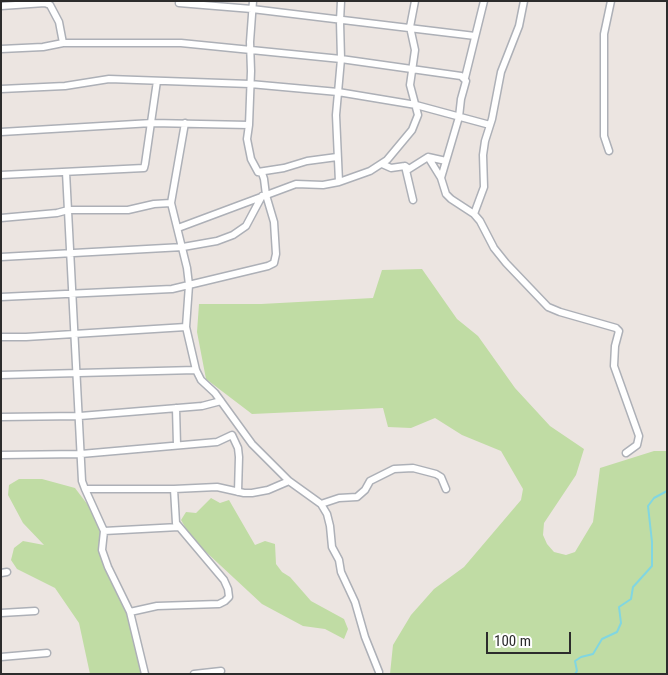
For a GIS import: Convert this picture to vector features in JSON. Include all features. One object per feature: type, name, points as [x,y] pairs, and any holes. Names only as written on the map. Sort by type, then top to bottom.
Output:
[{"type":"street","points":[[1,297],[172,289],[274,263],[276,254],[274,226],[264,195],[264,179],[262,173],[258,172],[249,152],[247,138],[253,1]]},
{"type":"street","points":[[339,182],[336,124],[341,58],[341,1]]},
{"type":"street","points":[[178,228],[296,184],[323,185],[339,182],[370,171],[382,164],[412,130],[418,116],[411,91],[415,50],[410,27],[415,1]]},
{"type":"street","points":[[441,178],[459,117],[465,78],[484,1]]},
{"type":"street","points":[[474,214],[484,187],[483,155],[501,72],[519,26],[524,1]]},
{"type":"street","points":[[609,151],[604,136],[604,34],[605,22],[611,1]]},
{"type":"street","points":[[1,6],[44,3],[50,5],[59,22],[63,43]]},
{"type":"street","points":[[178,3],[252,9],[475,36]]},
{"type":"street","points":[[1,49],[43,47],[63,43],[182,43],[341,58],[465,78]]},
{"type":"street","points":[[1,88],[65,86],[110,80],[250,84],[338,92],[416,105],[490,125]]},
{"type":"street","points":[[1,175],[144,168],[157,81]]},
{"type":"street","points":[[1,132],[152,123],[249,125]]},
{"type":"street","points":[[185,123],[171,203],[183,247],[189,286],[186,327],[196,370],[201,380],[209,386],[241,430],[288,481],[321,504],[327,514],[332,547],[355,602],[365,637],[379,672]]},
{"type":"street","points":[[258,172],[284,168],[307,161],[337,157]]},
{"type":"street","points":[[382,164],[392,168],[405,166],[409,169],[428,157]]},
{"type":"street","points":[[428,157],[446,161]]},
{"type":"street","points":[[428,157],[441,178],[446,194],[474,214],[500,255],[548,307],[616,328],[619,331],[615,346],[614,368],[640,436],[636,445],[626,453]]},
{"type":"street","points":[[405,166],[413,200]]},
{"type":"street","points":[[66,172],[84,489],[104,531],[102,550],[108,567],[130,612],[145,674]]},
{"type":"street","points":[[1,257],[183,247],[217,241],[246,226],[264,195]]},
{"type":"street","points":[[1,218],[57,214],[68,210],[128,210],[154,204],[171,203]]},
{"type":"street","points":[[1,337],[186,327]]},
{"type":"street","points":[[1,374],[196,370]]},
{"type":"street","points":[[1,417],[80,416],[202,406],[221,401]]},
{"type":"street","points":[[176,408],[177,445]]},
{"type":"street","points":[[1,454],[81,454],[217,442],[241,430]]},
{"type":"street","points":[[232,435],[238,448],[239,457],[238,492]]},
{"type":"street","points":[[321,504],[339,498],[356,497],[365,490],[370,481],[394,469],[413,468],[429,471],[441,477],[446,489]]},
{"type":"street","points":[[84,489],[174,489],[217,486],[238,492],[252,493],[260,492],[288,481]]},
{"type":"street","points":[[130,612],[157,606],[219,604],[225,601],[228,596],[228,589],[224,580],[179,527],[175,518],[174,489]]},
{"type":"street","points":[[104,531],[179,527]]},
{"type":"street","points":[[1,613],[35,611]]},
{"type":"street","points":[[1,657],[47,653]]},
{"type":"street","points":[[194,674],[220,671]]},
{"type":"green space","points":[[422,269],[457,319],[478,336],[515,388],[550,426],[584,449],[576,475],[544,523],[543,535],[547,544],[554,552],[566,555],[575,552],[593,522],[600,468],[654,451],[667,451],[667,674],[390,674],[393,645],[411,615],[434,589],[464,567],[521,500],[523,489],[501,451],[462,435],[435,418],[411,428],[388,427],[383,408],[252,414],[206,379],[197,332],[199,304],[261,304],[373,298],[382,270]]},
{"type":"green space","points":[[19,479],[42,479],[75,488],[94,513],[102,533],[109,573],[129,614],[143,674],[90,674],[79,623],[55,588],[17,569],[11,560],[14,548],[23,541],[44,545],[23,523],[8,495],[9,485]]},
{"type":"green space","points":[[211,498],[220,503],[229,500],[255,545],[265,541],[275,544],[276,564],[282,572],[290,577],[311,601],[344,619],[348,629],[344,639],[325,629],[303,626],[262,604],[192,539],[181,520],[186,512],[196,513]]},
{"type":"waterway","points":[[575,674],[577,671],[575,661],[581,657],[593,654],[602,639],[617,632],[621,623],[619,607],[631,599],[633,587],[652,566],[652,542],[648,506],[654,498],[667,491]]}]
